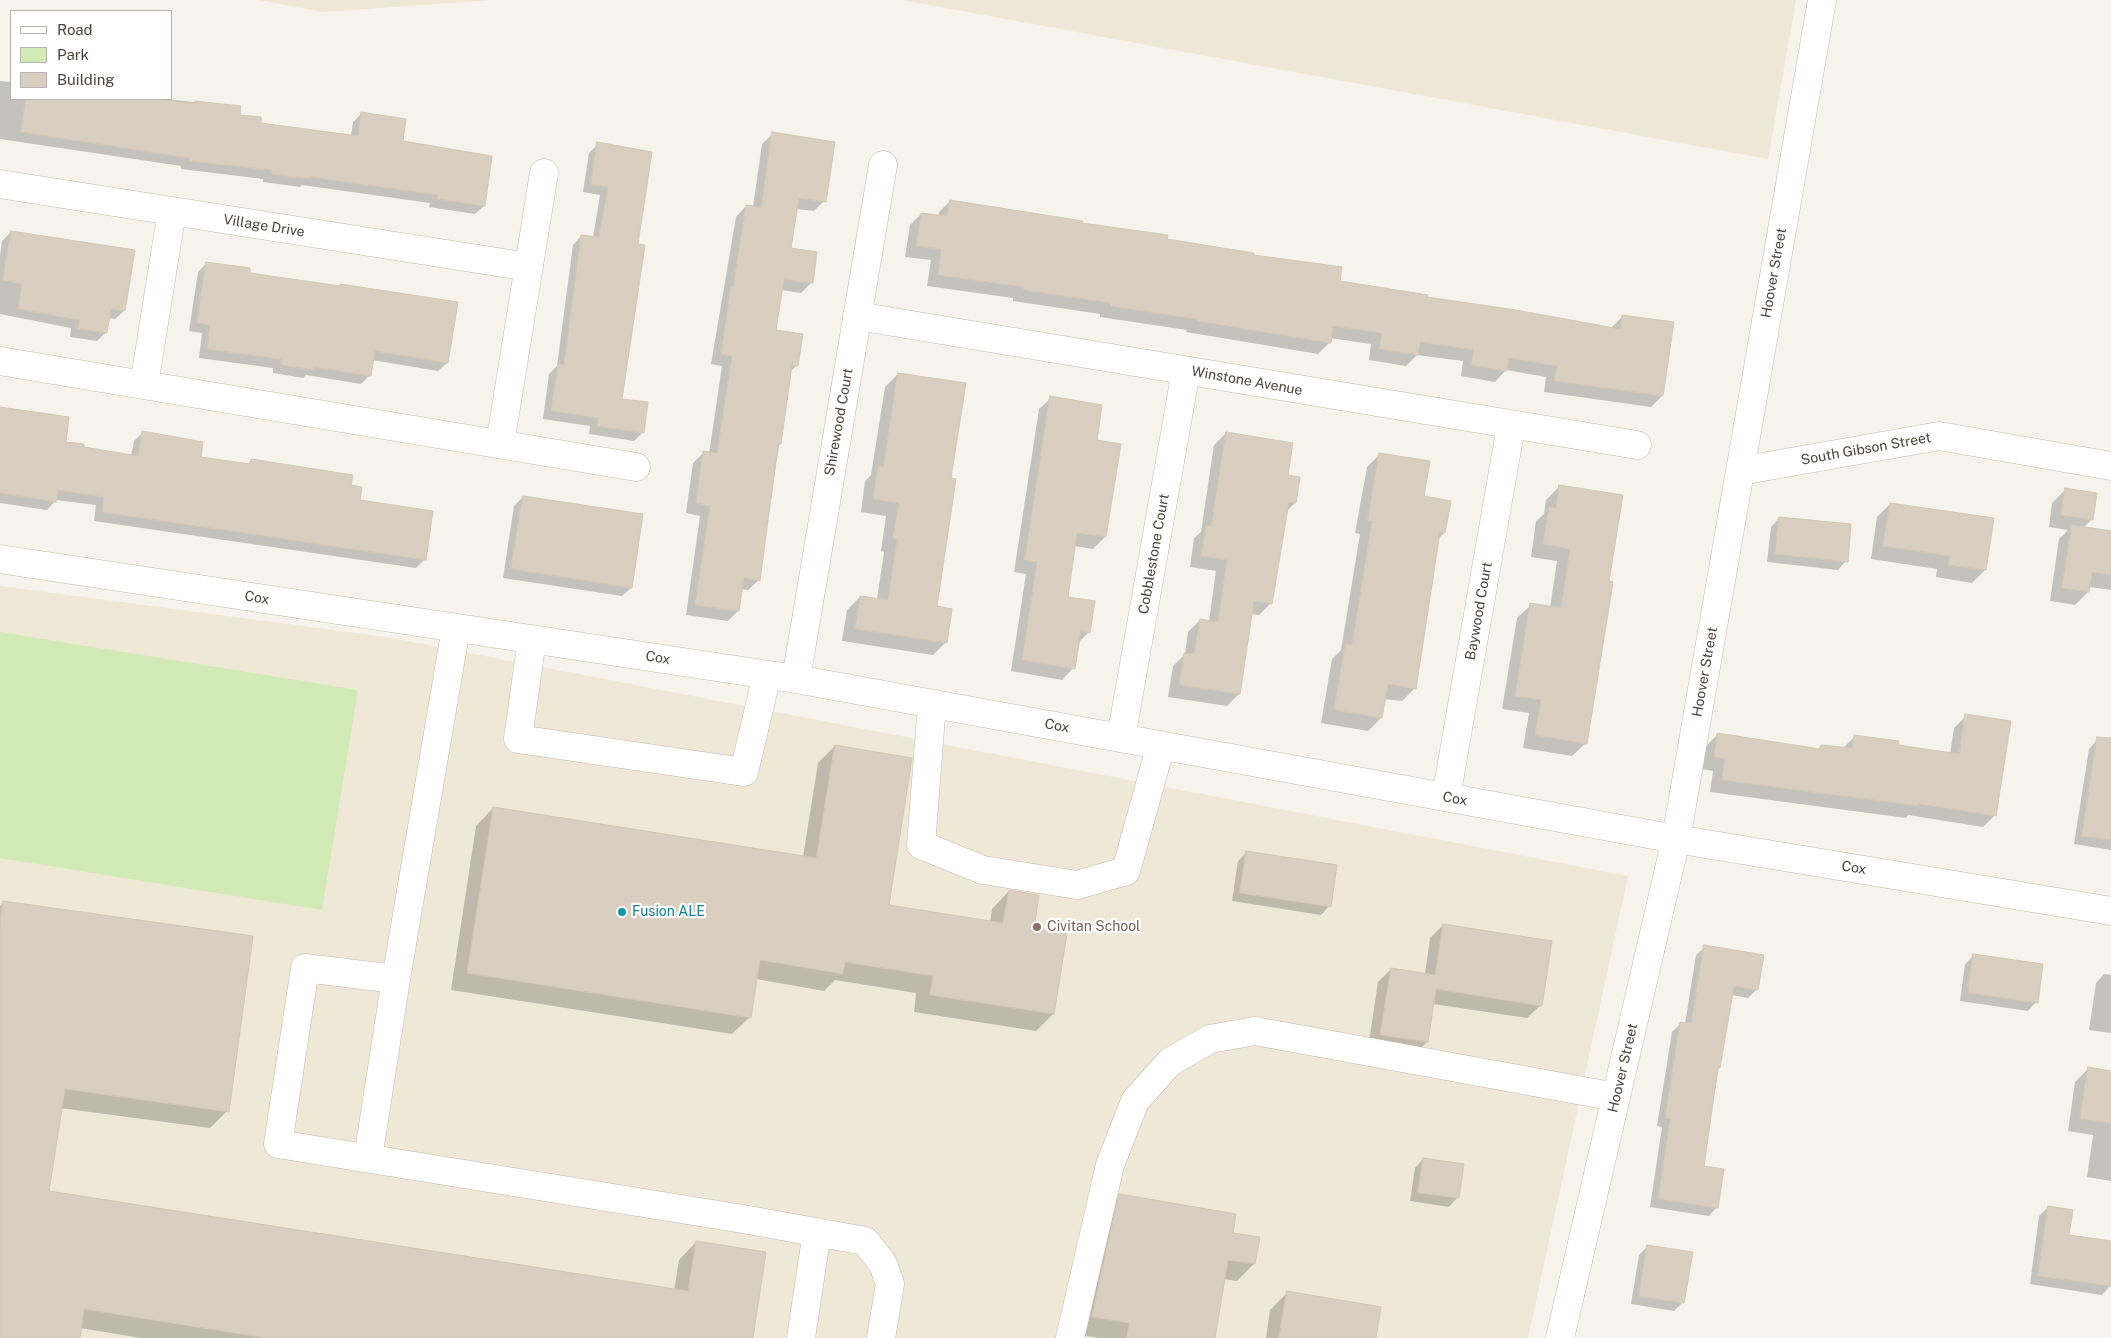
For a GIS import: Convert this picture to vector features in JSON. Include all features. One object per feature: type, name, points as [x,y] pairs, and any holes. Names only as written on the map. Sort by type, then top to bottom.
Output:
[{"type":"street","name":"Hoover Street","points":[[1560,1338],[1676,839],[1822,0]]},
{"type":"street","name":"Shirewood Court","points":[[796,679],[882,165]]},
{"type":"street","points":[[500,444],[544,173]]},
{"type":"street","name":"Village Drive","points":[[0,184],[529,267]]},
{"type":"street","points":[[144,385],[172,211]]},
{"type":"street","name":"Winstone Avenue","points":[[857,316],[1511,426],[1637,445]]},
{"type":"street","points":[[0,361],[636,467]]},
{"type":"street","name":"Cobblestone Court","points":[[1121,738],[1186,371]]},
{"type":"street","name":"Baywood Court","points":[[1446,797],[1511,426]]},
{"type":"street","name":"South Gibson Street","points":[[1740,471],[1939,436],[2111,466]]},
{"type":"street","name":"Cox","points":[[0,559],[796,679],[1676,839],[2111,911]]},
{"type":"street","points":[[368,1158],[396,979],[456,628]]},
{"type":"street","points":[[532,640],[518,739],[744,772],[766,675]]},
{"type":"street","points":[[932,704],[921,845],[983,870],[1077,885],[1126,871],[1161,745]]},
{"type":"street","points":[[396,979],[305,968],[278,1144],[865,1241],[883,1264],[890,1284],[881,1338]]},
{"type":"street","points":[[1070,1338],[1110,1165],[1135,1101],[1170,1062],[1210,1039],[1255,1031],[1616,1096]]},
{"type":"street","points":[[800,1338],[817,1232]]},
{"type":"shaded area","points":[[259,0],[492,0],[324,12]]},
{"type":"shaded area","points":[[902,0],[1796,0],[1768,159]]},
{"type":"shaded area","points":[[0,586],[386,637],[1628,876],[1528,1338],[0,1338]]},
{"type":"green space","points":[[0,632],[358,690],[322,910],[0,858]]},
{"type":"building","points":[[26,100],[166,100],[195,104],[195,101],[241,106],[240,115],[261,117],[261,123],[358,136],[361,112],[406,119],[403,141],[492,156],[485,206],[437,199],[438,195],[310,177],[310,179],[271,174],[271,170],[189,161],[189,158],[21,132]]},
{"type":"building","points":[[772,132],[835,142],[826,202],[799,198],[791,248],[817,252],[813,283],[784,279],[776,330],[803,334],[798,366],[792,365],[781,444],[778,444],[760,581],[744,578],[739,611],[695,605],[710,506],[696,503],[703,451],[717,453],[732,356],[721,354],[746,205],[761,207]]},
{"type":"building","points":[[597,142],[652,152],[638,244],[645,245],[622,399],[648,402],[644,433],[597,426],[598,418],[551,411],[558,364],[564,365],[581,235],[599,237],[608,187],[591,184]]},
{"type":"building","points":[[950,200],[1083,221],[1082,223],[1168,235],[1167,239],[1254,253],[1254,255],[1342,267],[1340,281],[1428,295],[1427,297],[1516,310],[1620,329],[1622,315],[1674,322],[1663,396],[1554,381],[1557,366],[1509,358],[1507,371],[1471,365],[1474,350],[1420,342],[1418,355],[1379,349],[1382,333],[1333,326],[1331,343],[1197,321],[1197,319],[1110,306],[1111,303],[1023,290],[1024,287],[938,275],[941,249],[916,246],[921,213],[947,216]]},
{"type":"building","points":[[11,231],[135,250],[125,311],[111,309],[107,333],[78,329],[79,320],[18,309],[22,284],[3,280]]},
{"type":"building","points":[[206,262],[250,268],[250,273],[340,286],[340,284],[458,302],[448,363],[375,351],[371,376],[314,367],[313,370],[281,365],[281,359],[207,349],[210,325],[197,323]]},
{"type":"building","points":[[898,373],[966,383],[951,478],[956,479],[937,606],[952,609],[947,643],[855,629],[860,596],[888,600],[897,539],[893,538],[899,503],[873,499],[878,466],[883,467]]},
{"type":"building","points":[[1050,396],[1102,405],[1097,440],[1121,444],[1106,537],[1077,533],[1068,597],[1095,601],[1090,633],[1081,631],[1075,669],[1022,660],[1037,562],[1025,560]]},
{"type":"building","points":[[0,407],[69,417],[66,442],[84,444],[84,447],[138,456],[142,431],[203,442],[201,457],[250,464],[251,459],[353,475],[351,485],[362,487],[360,500],[433,511],[426,560],[102,512],[104,497],[58,490],[56,502],[0,493]]},
{"type":"building","points":[[1226,432],[1293,443],[1288,475],[1300,477],[1296,503],[1289,502],[1272,604],[1254,601],[1240,694],[1179,685],[1184,653],[1194,654],[1200,619],[1218,622],[1227,560],[1201,556],[1206,525],[1211,526]]},
{"type":"building","points":[[1379,453],[1430,461],[1424,496],[1451,501],[1445,533],[1440,532],[1416,689],[1388,684],[1382,718],[1334,710],[1345,644],[1352,645],[1372,521],[1368,520]]},
{"type":"building","points":[[1559,485],[1623,495],[1609,581],[1613,582],[1587,744],[1535,735],[1541,700],[1515,696],[1530,603],[1561,608],[1570,549],[1543,544],[1549,507],[1556,508]]},
{"type":"building","points":[[2065,488],[2097,493],[2093,520],[2061,515]]},
{"type":"building","points":[[523,496],[643,514],[632,588],[511,569]]},
{"type":"building","points":[[1890,503],[1994,518],[1986,570],[1948,565],[1950,556],[1883,546]]},
{"type":"building","points":[[1779,517],[1851,524],[1848,562],[1775,554]]},
{"type":"building","points":[[2072,525],[2111,531],[2111,575],[2092,572],[2089,592],[2062,588]]},
{"type":"building","points":[[1965,714],[2011,721],[1996,816],[1919,804],[1919,806],[1722,780],[1725,759],[1714,757],[1717,733],[1820,749],[1821,745],[1852,748],[1854,735],[1899,741],[1898,745],[1959,754]]},
{"type":"building","points":[[2097,737],[2111,738],[2111,840],[2082,836]]},
{"type":"building","points":[[835,745],[912,758],[889,905],[1003,923],[1009,890],[1039,895],[1034,929],[1067,934],[1054,1014],[930,995],[933,976],[845,962],[843,974],[760,960],[751,1018],[467,973],[493,807],[816,858]]},
{"type":"building","points":[[1246,851],[1337,865],[1331,907],[1240,893]]},
{"type":"building","points":[[3,901],[253,936],[229,1112],[65,1089],[49,1191],[688,1291],[696,1241],[766,1252],[753,1338],[266,1338],[84,1309],[80,1338],[0,1338],[0,924]]},
{"type":"building","points":[[1443,924],[1552,941],[1542,1006],[1436,989],[1428,1042],[1380,1035],[1391,968],[1435,975]]},
{"type":"building","points":[[1704,945],[1764,955],[1758,990],[1734,986],[1720,1068],[1718,1067],[1704,1166],[1724,1169],[1718,1208],[1658,1199],[1670,1119],[1665,1118],[1680,1022],[1691,1023]]},
{"type":"building","points":[[1973,954],[2043,964],[2038,1003],[1968,993]]},
{"type":"building","points":[[2088,1067],[2111,1071],[2111,1123],[2080,1119]]},
{"type":"building","points":[[1423,1158],[1464,1164],[1459,1198],[1418,1193]]},
{"type":"building","points":[[1119,1194],[1236,1214],[1233,1233],[1260,1237],[1255,1264],[1228,1260],[1215,1338],[1127,1338],[1129,1323],[1092,1317]]},
{"type":"building","points":[[2048,1206],[2073,1210],[2069,1235],[2111,1241],[2111,1286],[2038,1276]]},
{"type":"building","points":[[1647,1245],[1693,1252],[1684,1303],[1639,1296]]},
{"type":"building","points":[[1287,1291],[1381,1307],[1376,1338],[1279,1338]]},
{"type":"place","name":"Fusion ALE","points":[[622,912]]},
{"type":"place","name":"Civitan School","points":[[1037,927]]}]
